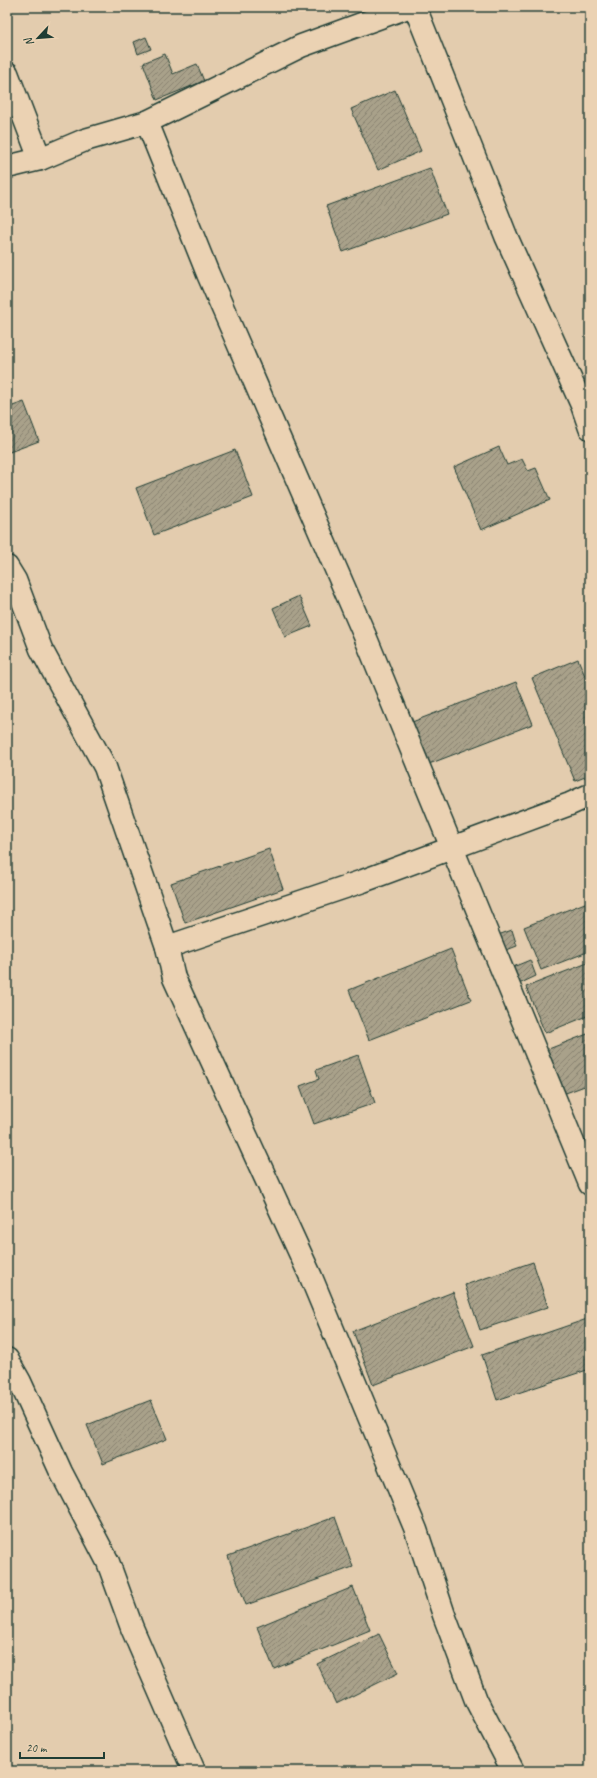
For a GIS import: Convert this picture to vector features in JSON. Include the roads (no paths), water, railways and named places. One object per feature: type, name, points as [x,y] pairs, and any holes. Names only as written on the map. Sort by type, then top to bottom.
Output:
[{"type":"street","points":[[7,166],[40,159],[86,140],[147,122],[301,46],[408,7]]},
{"type":"street","points":[[415,7],[506,236],[582,405],[590,428]]},
{"type":"street","points":[[7,73],[40,159]]},
{"type":"street","points":[[147,122],[208,274],[365,636],[590,1184]]},
{"type":"street","points":[[7,567],[15,580],[41,649],[105,767],[167,947],[174,978],[311,1277],[416,1530],[444,1615],[476,1700],[513,1771]]},
{"type":"street","points":[[167,947],[363,881],[570,804],[590,795]]},
{"type":"street","points":[[7,1359],[20,1382],[61,1472],[108,1562],[132,1628],[194,1771]]}]
